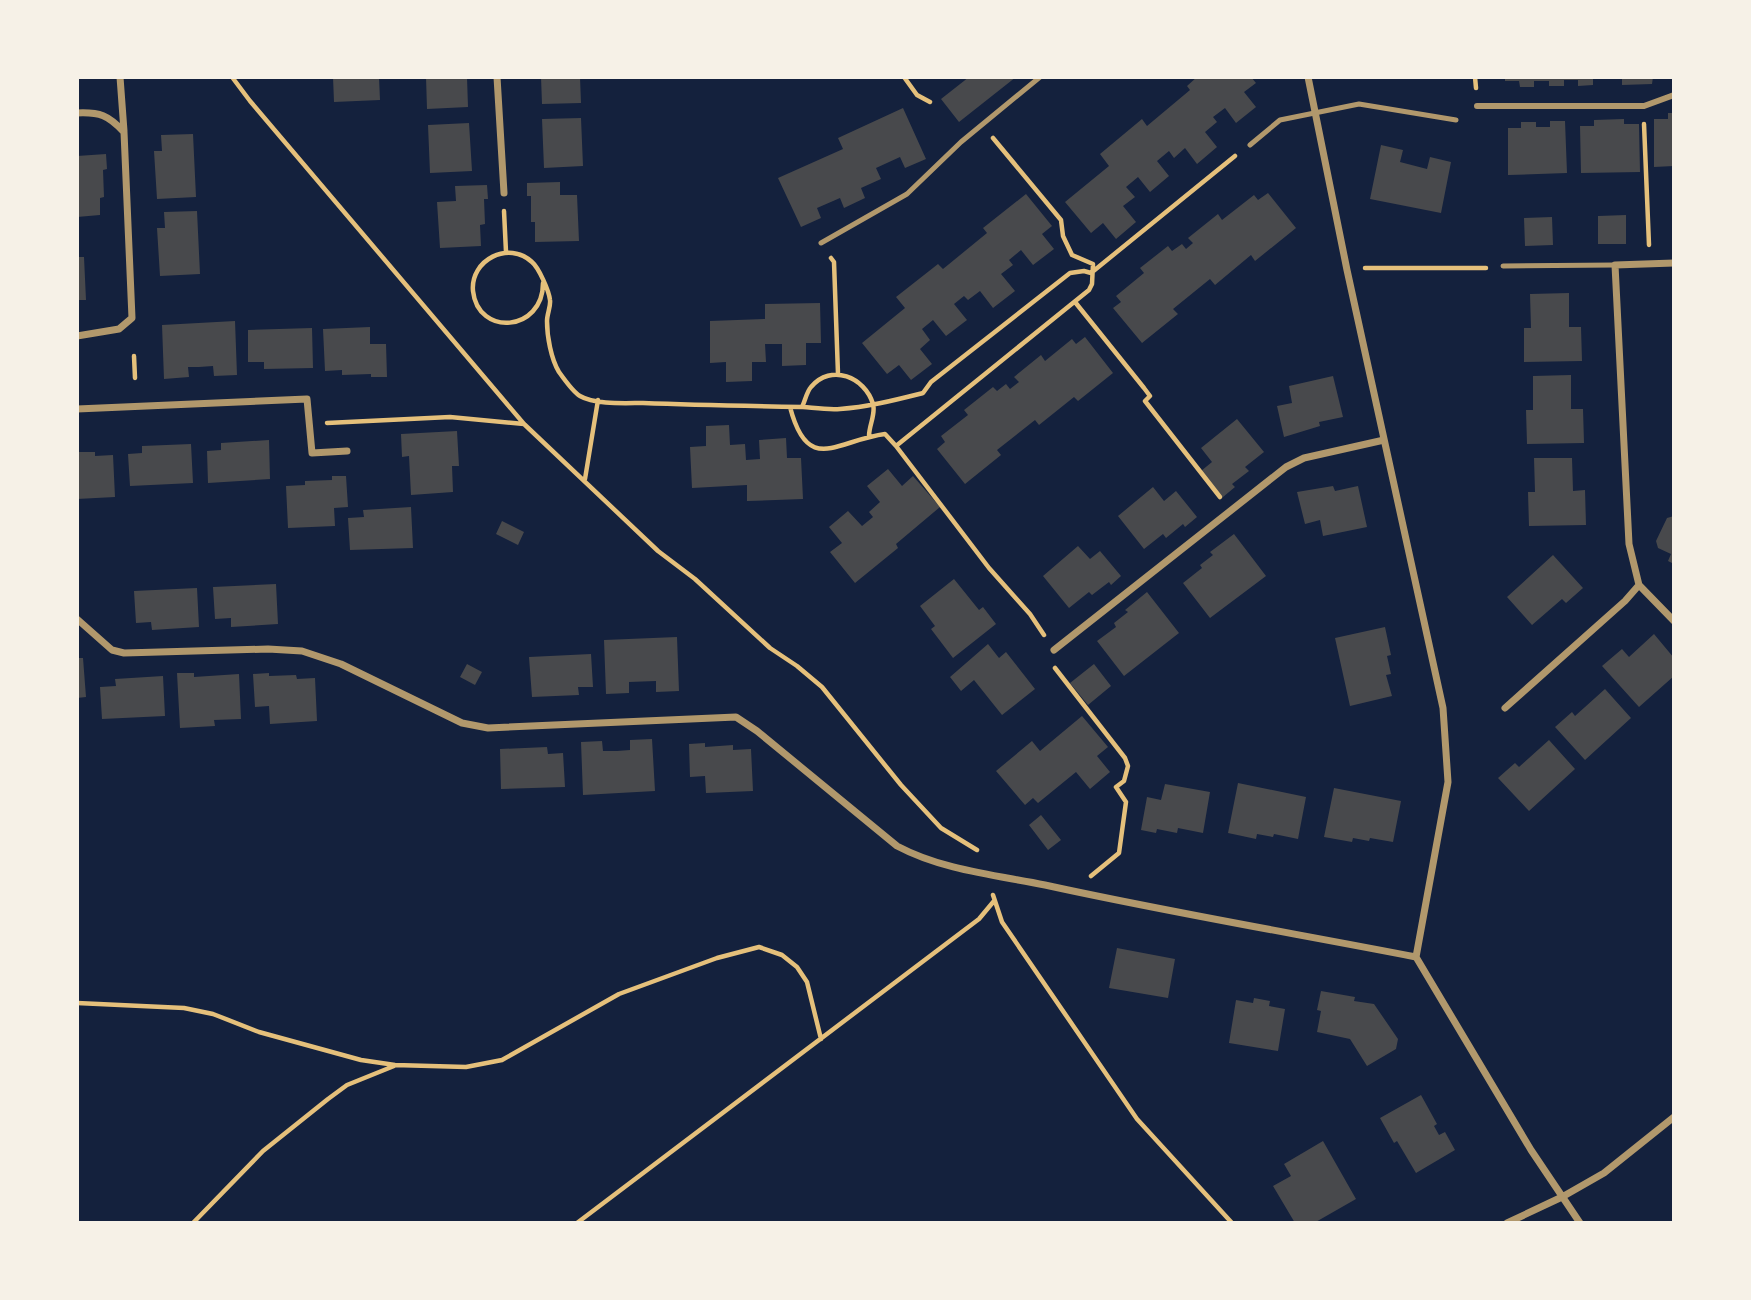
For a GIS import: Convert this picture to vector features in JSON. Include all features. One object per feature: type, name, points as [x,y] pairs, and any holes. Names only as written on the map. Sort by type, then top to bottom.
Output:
[{"type":"street","points":[[77,336],[119,329],[132,318],[120,77]]},
{"type":"street","points":[[497,77],[504,193]]},
{"type":"street","points":[[1308,77],[1347,270],[1443,708],[1448,782],[1416,957],[1531,1150],[1580,1223]]},
{"type":"street","points":[[1477,106],[1644,106],[1674,95]]},
{"type":"street","points":[[77,104],[77,113],[97,112],[113,120],[124,132]]},
{"type":"street","points":[[1674,263],[1615,265],[1629,544],[1639,586],[1674,621]]},
{"type":"street","points":[[77,409],[307,399],[312,453],[347,451]]},
{"type":"street","points":[[1054,650],[1286,467],[1304,458],[1384,440]]},
{"type":"street","points":[[1505,708],[1639,586]]},
{"type":"street","points":[[77,619],[112,650],[124,653],[286,650],[324,657],[462,723],[488,728],[736,717],[757,731],[897,846],[920,858],[945,866],[1084,894],[1416,957]]},
{"type":"street","points":[[1507,1223],[1562,1197],[1624,1159],[1674,1117]]},
{"type":"lane","points":[[821,243],[907,194],[961,142],[1041,77]]},
{"type":"lane","points":[[1250,145],[1280,120],[1359,104],[1456,120]]},
{"type":"lane","points":[[1503,266],[1615,265]]},
{"type":"path","points":[[232,77],[524,424],[658,551],[695,579],[770,648],[822,687],[901,785],[941,828],[988,857],[994,901],[1002,922],[1137,1119],[1232,1223]]},
{"type":"path","points":[[904,77],[917,95],[930,102]]},
{"type":"path","points":[[1644,106],[1649,263]]},
{"type":"path","points":[[896,446],[1075,302],[1092,284],[1093,264],[1072,255],[1063,236],[1061,220],[993,138]]},
{"type":"path","points":[[1091,273],[1250,145]]},
{"type":"path","points":[[504,193],[506,252]]},
{"type":"path","points":[[821,243],[834,262],[838,374]]},
{"type":"path","points":[[543,283],[541,301],[529,316],[510,323],[486,315],[475,300],[473,289],[474,277],[480,266],[491,256],[506,252],[517,253],[533,262],[540,274],[550,300],[547,320],[551,351],[558,370],[579,396],[598,400],[688,405],[837,409],[874,405],[923,393],[930,382],[1070,273],[1091,273]]},
{"type":"path","points":[[1347,270],[1368,267],[1479,269],[1503,266]]},
{"type":"path","points":[[1075,302],[1144,387],[1150,396],[1145,401],[1229,512]]},
{"type":"path","points":[[134,356],[135,378]]},
{"type":"path","points":[[802,407],[811,386],[827,376],[838,374],[860,383],[874,405],[869,436]]},
{"type":"path","points":[[585,479],[598,400]]},
{"type":"path","points":[[790,407],[797,432],[810,446],[828,450],[869,436],[885,435],[989,568],[1030,614],[1054,650]]},
{"type":"path","points":[[309,424],[450,417],[524,424]]},
{"type":"path","points":[[1069,688],[1125,758],[1128,766],[1124,781],[1116,787],[1126,802],[1119,853],[1092,873],[1090,880]]},
{"type":"path","points":[[577,1223],[979,919],[994,901]]},
{"type":"path","points":[[77,1003],[194,1010],[213,1014],[259,1032],[361,1060],[395,1065],[466,1067],[502,1060],[619,994],[717,958],[759,947],[782,956],[802,974],[811,994],[821,1039]]},
{"type":"path","points":[[193,1223],[263,1152],[328,1099],[347,1085],[395,1065]]},
{"type":"building","points":[[333,77],[379,77],[380,100],[334,102]]},
{"type":"building","points":[[426,77],[467,77],[468,107],[427,109]]},
{"type":"building","points":[[541,77],[580,77],[581,103],[542,104]]},
{"type":"building","points":[[969,77],[1016,77],[959,122],[941,99]]},
{"type":"building","points":[[1197,77],[1251,77],[1256,83],[1244,92],[1256,107],[1236,123],[1225,108],[1213,117],[1217,122],[1205,132],[1217,147],[1197,164],[1185,148],[1174,158],[1169,151],[1157,161],[1169,176],[1150,192],[1138,177],[1126,187],[1135,197],[1123,206],[1136,222],[1116,239],[1103,223],[1091,233],[1065,202],[1109,166],[1100,154],[1142,119],[1147,126],[1190,90],[1187,86]]},
{"type":"building","points":[[1505,77],[1593,77],[1593,85],[1578,86],[1578,80],[1564,80],[1564,86],[1549,86],[1549,81],[1534,81],[1534,87],[1520,87],[1519,81],[1505,81]]},
{"type":"building","points":[[1622,77],[1653,77],[1652,84],[1622,85]]},
{"type":"building","points":[[903,108],[926,159],[905,168],[900,157],[876,168],[881,179],[861,188],[865,198],[844,208],[840,198],[817,208],[821,218],[801,227],[778,178],[843,149],[838,138]]},
{"type":"building","points":[[1668,113],[1674,113],[1674,166],[1654,167],[1654,119],[1668,119]]},
{"type":"building","points":[[581,118],[583,166],[544,168],[542,119]]},
{"type":"building","points":[[1624,119],[1624,124],[1639,124],[1640,172],[1581,173],[1580,126],[1594,126],[1594,120]]},
{"type":"building","points":[[1550,121],[1565,121],[1567,173],[1508,175],[1508,128],[1521,128],[1521,122],[1536,122],[1536,127],[1550,127]]},
{"type":"building","points":[[469,123],[472,171],[430,173],[428,125]]},
{"type":"building","points":[[193,134],[196,197],[157,199],[154,151],[162,151],[161,135]]},
{"type":"building","points":[[1381,145],[1403,150],[1400,162],[1427,169],[1430,157],[1451,162],[1441,213],[1370,199]]},
{"type":"building","points":[[106,154],[107,169],[103,170],[104,197],[100,198],[100,215],[77,217],[77,156]]},
{"type":"building","points":[[560,182],[560,195],[577,195],[579,241],[535,242],[535,222],[531,222],[531,196],[527,196],[527,183]]},
{"type":"building","points":[[487,185],[488,199],[484,199],[485,224],[480,225],[481,246],[440,248],[437,202],[456,201],[455,186]]},
{"type":"building","points":[[1268,193],[1296,228],[1255,261],[1251,255],[1215,285],[1210,279],[1173,309],[1178,314],[1142,343],[1113,308],[1121,302],[1116,296],[1144,273],[1140,268],[1168,246],[1172,251],[1182,244],[1186,249],[1193,243],[1188,238],[1218,214],[1222,220],[1254,195],[1258,200]]},
{"type":"building","points":[[1026,194],[1052,226],[1042,234],[1054,249],[1033,265],[1021,250],[1009,260],[1013,265],[1001,274],[1015,291],[993,308],[980,291],[968,300],[964,296],[954,304],[967,320],[946,336],[933,320],[922,329],[930,340],[920,349],[932,364],[911,380],[899,365],[887,374],[862,343],[905,308],[896,297],[938,264],[943,269],[987,233],[983,228]]},
{"type":"building","points":[[197,211],[200,274],[160,276],[157,228],[165,228],[164,212]]},
{"type":"building","points":[[1626,215],[1626,244],[1598,244],[1598,216]]},
{"type":"building","points":[[1552,217],[1553,245],[1525,246],[1524,218]]},
{"type":"building","points":[[77,257],[84,257],[86,300],[77,300]]},
{"type":"building","points":[[1569,293],[1569,327],[1581,327],[1582,361],[1524,362],[1524,328],[1531,328],[1530,294]]},
{"type":"building","points":[[820,303],[821,343],[806,343],[806,365],[782,366],[782,344],[765,344],[766,362],[752,362],[752,381],[726,382],[726,362],[710,363],[710,321],[765,319],[765,304]]},
{"type":"building","points":[[235,321],[237,375],[214,376],[213,366],[188,367],[189,377],[164,379],[162,325]]},
{"type":"building","points":[[370,327],[370,344],[386,344],[387,377],[371,377],[371,374],[342,375],[342,370],[325,371],[323,329]]},
{"type":"building","points":[[312,328],[313,368],[264,369],[264,362],[248,362],[248,330]]},
{"type":"building","points":[[1085,337],[1113,373],[1078,401],[1074,397],[1039,425],[1035,420],[997,450],[1001,455],[965,484],[937,449],[945,442],[941,436],[968,415],[964,410],[993,387],[997,391],[1006,384],[1010,389],[1019,382],[1014,377],[1041,355],[1045,361],[1072,339],[1076,344]]},
{"type":"building","points":[[1571,375],[1571,409],[1583,409],[1584,443],[1527,444],[1526,410],[1533,410],[1533,376]]},
{"type":"building","points":[[1333,376],[1343,417],[1319,422],[1320,426],[1284,437],[1277,406],[1292,403],[1289,386]]},
{"type":"building","points":[[1237,419],[1264,452],[1245,467],[1249,471],[1232,484],[1235,487],[1223,497],[1201,471],[1212,462],[1201,448]]},
{"type":"building","points":[[729,425],[730,445],[745,444],[746,460],[760,459],[759,440],[786,438],[787,458],[801,458],[803,499],[747,501],[747,485],[692,488],[690,447],[706,446],[706,426]]},
{"type":"building","points":[[457,431],[459,466],[452,466],[453,492],[411,495],[409,456],[402,457],[401,434]]},
{"type":"building","points":[[269,440],[270,479],[208,483],[207,451],[221,450],[221,443]]},
{"type":"building","points":[[191,444],[193,483],[130,486],[128,454],[142,453],[142,446]]},
{"type":"building","points":[[77,452],[95,452],[95,456],[113,455],[115,497],[77,499]]},
{"type":"building","points":[[1534,458],[1572,458],[1573,491],[1585,490],[1586,525],[1529,526],[1528,492],[1535,492]]},
{"type":"building","points":[[888,469],[902,486],[913,476],[940,507],[896,544],[898,548],[855,583],[830,552],[842,543],[829,527],[848,511],[862,526],[873,517],[869,512],[880,502],[867,486]]},
{"type":"building","points":[[332,476],[346,476],[348,507],[334,508],[335,526],[288,528],[286,486],[305,485],[305,481],[332,480]]},
{"type":"building","points":[[1333,486],[1335,491],[1358,486],[1367,527],[1323,536],[1320,520],[1305,524],[1297,492]]},
{"type":"building","points":[[1153,487],[1164,501],[1176,491],[1197,517],[1166,538],[1163,534],[1144,549],[1118,516]]},
{"type":"building","points":[[411,507],[413,548],[350,550],[348,518],[364,517],[363,510]]},
{"type":"building","points":[[1674,516],[1674,564],[1668,561],[1671,554],[1658,548],[1656,541],[1667,518]]},
{"type":"building","points":[[502,521],[524,532],[518,545],[496,534]]},
{"type":"building","points":[[1234,534],[1266,576],[1210,618],[1183,583],[1202,568],[1200,565],[1213,555],[1210,552]]},
{"type":"building","points":[[1078,546],[1090,559],[1100,551],[1121,576],[1092,595],[1089,592],[1069,608],[1043,576]]},
{"type":"building","points":[[1553,555],[1583,588],[1566,603],[1562,599],[1532,625],[1507,597]]},
{"type":"building","points":[[954,579],[979,610],[983,607],[996,624],[953,658],[931,629],[935,626],[920,606]]},
{"type":"building","points":[[276,584],[278,624],[231,627],[231,618],[215,619],[213,587]]},
{"type":"building","points":[[197,588],[199,627],[152,630],[151,622],[136,623],[134,591]]},
{"type":"building","points":[[1147,592],[1179,633],[1124,676],[1097,641],[1116,627],[1114,623],[1128,612],[1125,610]]},
{"type":"building","points":[[1385,627],[1391,655],[1387,656],[1391,674],[1386,675],[1392,696],[1350,706],[1335,638]]},
{"type":"building","points":[[1654,634],[1674,658],[1674,676],[1639,707],[1602,666],[1622,649],[1629,657]]},
{"type":"building","points":[[677,637],[679,691],[656,692],[656,681],[629,682],[629,693],[606,694],[604,640]]},
{"type":"building","points":[[988,644],[999,658],[1006,652],[1035,689],[1002,715],[974,680],[961,691],[950,677]]},
{"type":"building","points":[[591,654],[593,687],[578,687],[579,695],[532,697],[529,657]]},
{"type":"building","points":[[77,658],[83,658],[86,697],[77,698]]},
{"type":"building","points":[[467,664],[482,672],[475,685],[460,677]]},
{"type":"building","points":[[1094,664],[1111,686],[1088,705],[1070,683]]},
{"type":"building","points":[[177,673],[194,673],[194,677],[239,674],[241,719],[214,720],[215,726],[180,728]]},
{"type":"building","points":[[269,673],[269,676],[296,675],[297,679],[315,678],[317,721],[270,724],[269,706],[255,707],[253,674]]},
{"type":"building","points":[[163,676],[165,716],[102,719],[100,687],[116,686],[115,679]]},
{"type":"building","points":[[1605,689],[1631,718],[1585,760],[1555,727],[1572,712],[1575,716]]},
{"type":"building","points":[[1082,716],[1108,747],[1097,756],[1110,772],[1090,789],[1076,772],[1038,803],[1033,798],[1025,805],[996,771],[1032,741],[1040,751]]},
{"type":"building","points":[[652,739],[655,791],[583,795],[581,742],[602,741],[603,751],[617,751],[630,750],[630,740]]},
{"type":"building","points":[[1549,740],[1575,769],[1529,811],[1498,778],[1515,763],[1519,767]]},
{"type":"building","points":[[705,743],[705,747],[733,745],[733,750],[751,749],[753,791],[706,793],[705,776],[690,777],[689,744]]},
{"type":"building","points":[[547,747],[548,754],[563,753],[565,787],[501,789],[500,749]]},
{"type":"building","points":[[1238,783],[1306,797],[1298,839],[1257,834],[1256,839],[1228,833]]},
{"type":"building","points":[[1165,784],[1210,792],[1203,833],[1178,828],[1177,833],[1157,829],[1156,833],[1141,830],[1147,797],[1161,800]]},
{"type":"building","points":[[1334,788],[1401,801],[1393,842],[1353,838],[1352,842],[1324,837]]},
{"type":"building","points":[[1041,815],[1061,840],[1048,850],[1029,825]]},
{"type":"building","points":[[1117,948],[1175,959],[1168,998],[1109,988]]},
{"type":"building","points":[[1321,991],[1355,997],[1354,1001],[1374,1004],[1398,1039],[1396,1049],[1367,1066],[1350,1039],[1317,1032],[1321,1011],[1317,1010]]},
{"type":"building","points":[[1254,998],[1270,1001],[1269,1006],[1285,1009],[1278,1051],[1229,1043],[1236,1000],[1253,1003]]},
{"type":"building","points":[[1421,1095],[1437,1124],[1434,1126],[1439,1135],[1445,1132],[1455,1150],[1416,1173],[1380,1118]]},
{"type":"building","points":[[1323,1141],[1356,1199],[1314,1223],[1295,1223],[1273,1186],[1291,1176],[1284,1164]]}]
